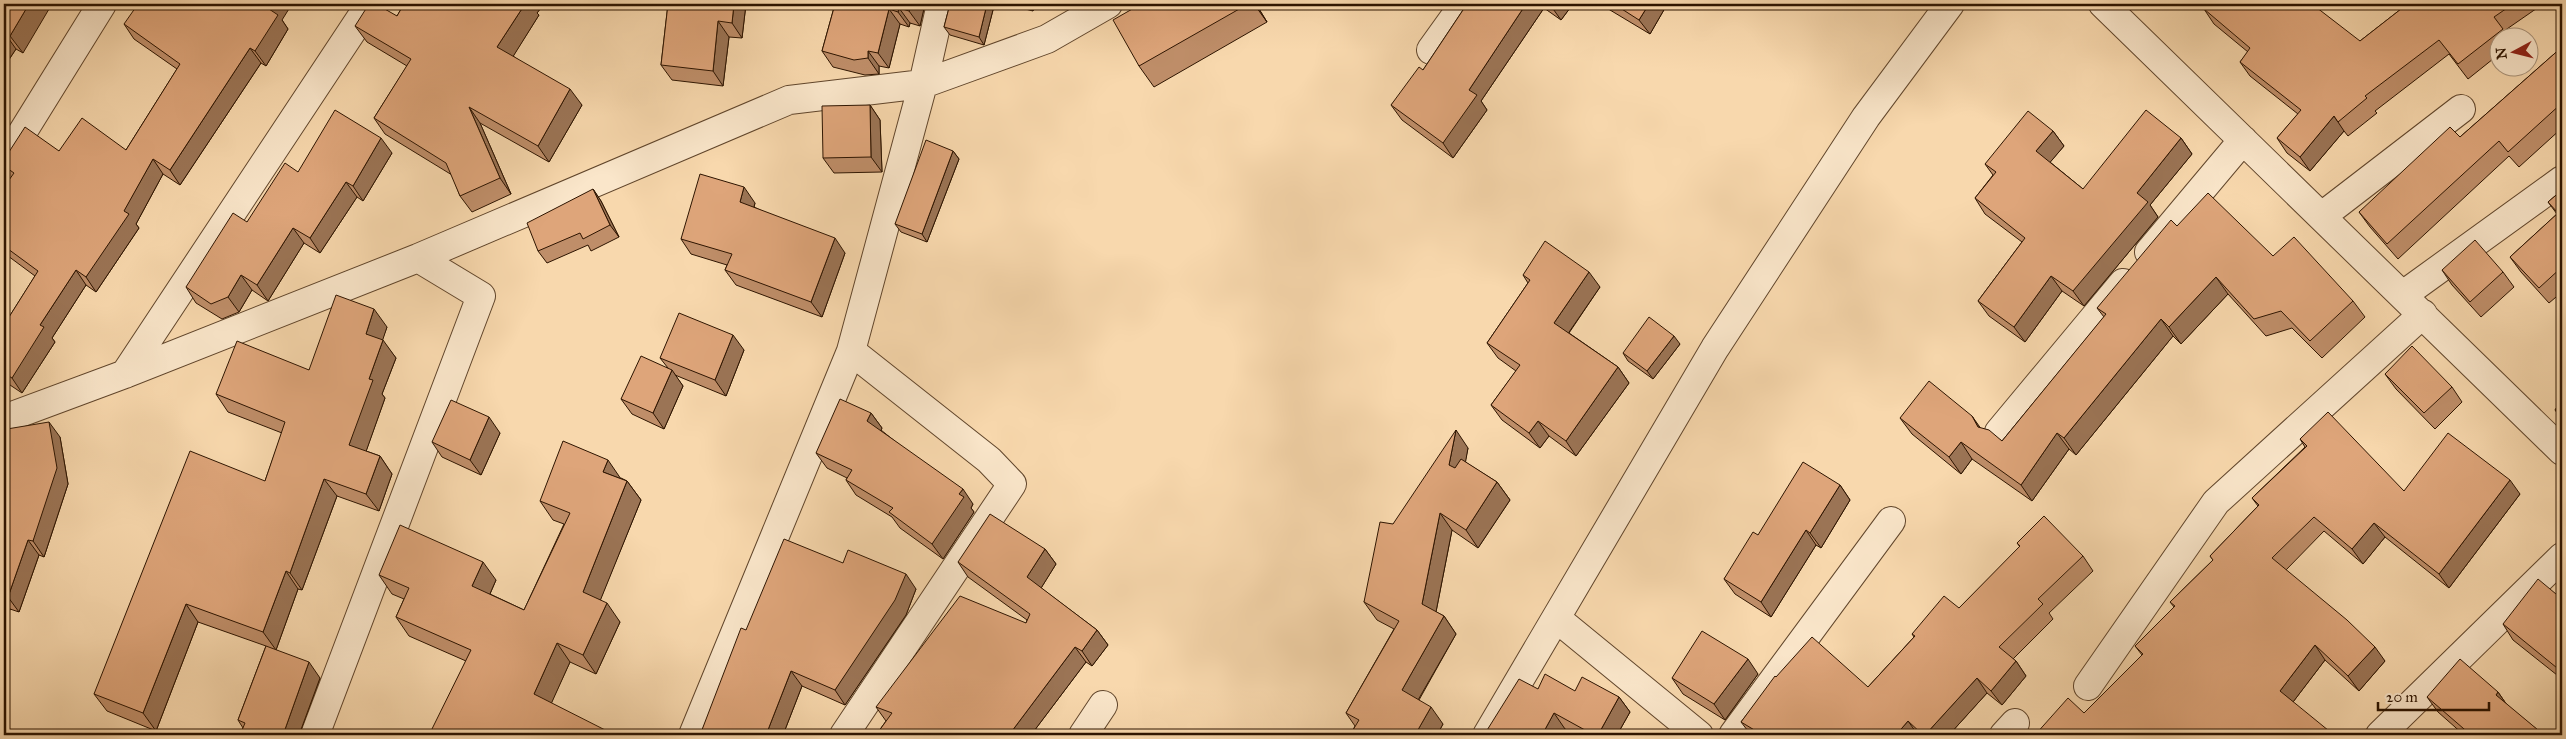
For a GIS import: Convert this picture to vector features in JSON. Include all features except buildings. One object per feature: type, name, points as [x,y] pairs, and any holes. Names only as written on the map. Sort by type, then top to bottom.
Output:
[{"type":"street","points":[[125,374],[370,4]]},
{"type":"street","points":[[693,735],[851,351],[924,84],[941,4]]},
{"type":"street","points":[[4,419],[125,374],[418,258],[789,100],[924,84],[1047,39],[1108,4]]},
{"type":"street","points":[[1431,50],[1464,4]]},
{"type":"street","points":[[1487,735],[1716,348],[1866,117],[1950,4]]},
{"type":"street","points":[[2103,4],[2562,451]]},
{"type":"street","points":[[4,162],[92,8]]},
{"type":"street","points":[[2322,216],[2461,110]]},
{"type":"street","points":[[1998,432],[2243,140]]},
{"type":"street","points":[[2403,295],[2562,180]]},
{"type":"street","points":[[315,735],[481,296],[418,258]]},
{"type":"street","points":[[2088,686],[2216,502],[2423,314]]},
{"type":"street","points":[[844,735],[1012,484],[990,460],[851,351]]},
{"type":"street","points":[[1733,735],[1891,521]]},
{"type":"street","points":[[2380,735],[2562,557]]},
{"type":"street","points":[[1556,618],[1668,724],[1699,735]]},
{"type":"street","points":[[1083,735],[1103,706]]}]
